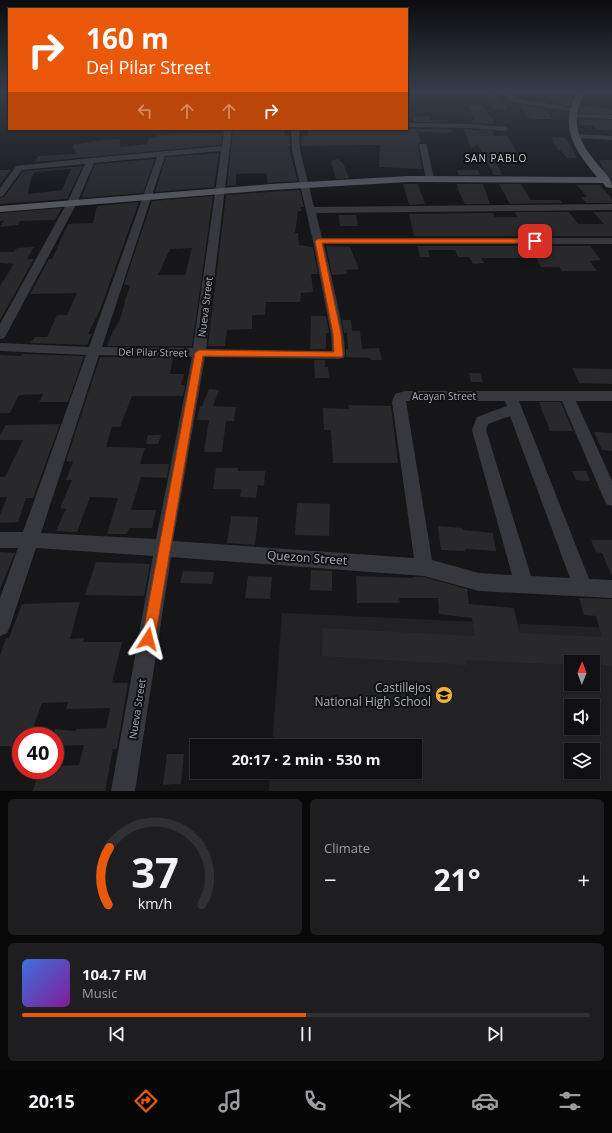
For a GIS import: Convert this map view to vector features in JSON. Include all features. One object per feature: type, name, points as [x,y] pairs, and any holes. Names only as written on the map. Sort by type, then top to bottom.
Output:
[{"type":"main road","points":[[574,128],[586,157],[609,183]]},
{"type":"main road","points":[[0,209],[148,196],[408,179],[609,183]]},
{"type":"street","points":[[492,128],[505,129]]},
{"type":"street","name":"Nueva Street","points":[[123,791],[163,548],[199,353],[228,130]]},
{"type":"street","name":"Del Pilar Street","points":[[0,347],[199,353],[339,355],[337,334],[318,241],[296,150],[295,130]]},
{"type":"street","points":[[576,136],[612,138]]},
{"type":"street","points":[[423,146],[430,179]]},
{"type":"street","points":[[0,194],[19,168],[225,148]]},
{"type":"street","points":[[0,626],[162,153]]},
{"type":"street","points":[[0,334],[72,203],[91,160]]},
{"type":"street","points":[[310,210],[612,207]]},
{"type":"street","points":[[318,241],[612,241]]},
{"type":"street","name":"Acayan Street","points":[[424,567],[398,402],[400,398],[405,396],[512,402],[567,396],[612,396]]},
{"type":"street","points":[[567,396],[612,499]]},
{"type":"street","points":[[524,584],[479,430],[482,421],[512,402],[583,588]]},
{"type":"street","name":"Quezon Street","points":[[0,540],[30,540],[163,548],[424,567],[479,582],[612,589]]},
{"type":"shaded area","name":"Castillejos National High School","points":[[282,613],[612,628],[612,791],[269,791],[270,779],[422,779],[422,739],[273,739]]},
{"type":"building","points":[[596,128],[612,128],[612,130],[598,130]]},
{"type":"building","points":[[416,129],[421,142],[418,146],[422,169],[379,167],[380,145],[301,146],[301,136],[307,136],[309,130]]},
{"type":"building","points":[[417,129],[451,129],[453,133],[419,132]]},
{"type":"building","points":[[464,129],[493,131],[493,136],[508,136],[518,156],[493,155],[502,175],[494,175],[478,145],[471,148]]},
{"type":"building","points":[[233,130],[284,130],[285,136],[290,136],[290,146],[288,146],[298,181],[268,183],[266,173],[236,174],[236,185],[227,186]]},
{"type":"building","points":[[206,133],[222,134],[221,145],[35,162],[38,156],[76,154],[73,145],[100,140],[120,139],[120,147],[147,144],[149,138],[155,138],[157,135]]},
{"type":"building","points":[[551,137],[566,138],[577,158],[567,158],[560,150],[558,150]]},
{"type":"building","points":[[219,153],[214,187],[155,192],[166,157]]},
{"type":"building","points":[[155,159],[143,193],[81,198],[95,164]]},
{"type":"building","points":[[338,159],[343,163],[349,178],[336,179],[331,161]]},
{"type":"building","points":[[599,160],[612,160],[612,180],[603,169]]},
{"type":"building","points":[[83,166],[67,199],[0,204],[0,198],[4,197],[23,171]],"holes":[[[71,169],[62,190],[28,194],[34,172]]]},
{"type":"building","points":[[0,170],[11,170],[0,185]]},
{"type":"building","points":[[457,170],[478,170],[480,175],[459,175]]},
{"type":"building","points":[[403,184],[418,184],[425,204],[409,205]]},
{"type":"building","points":[[457,184],[483,184],[490,204],[465,204],[457,188]]},
{"type":"building","points":[[499,184],[521,184],[531,200],[560,200],[563,203],[510,204]]},
{"type":"building","points":[[577,185],[600,185],[612,199],[612,203],[586,203],[581,197],[587,197]]},
{"type":"building","points":[[300,190],[304,207],[301,207],[302,211],[298,211],[295,233],[298,233],[299,245],[313,247],[318,274],[311,274],[313,292],[301,293],[300,302],[266,302],[265,315],[252,315],[252,329],[227,330],[225,346],[208,346],[226,195]]},
{"type":"building","points":[[213,196],[192,346],[107,346],[113,331],[119,322],[125,303],[130,286],[124,284],[152,201]],"holes":[[[192,248],[185,275],[158,275],[170,249]]]},
{"type":"building","points":[[139,202],[100,310],[88,334],[92,334],[87,345],[30,343],[35,337],[47,337],[57,315],[67,315],[77,293],[30,294],[49,259],[52,259],[68,224],[93,223],[97,206]]},
{"type":"building","points":[[62,208],[55,220],[20,221],[18,225],[0,227],[4,220],[0,221],[0,213]]},
{"type":"building","points":[[515,212],[569,212],[578,224],[604,224],[593,212],[612,212],[612,236],[414,236],[409,214],[493,213],[495,217],[517,217]]},
{"type":"building","points":[[339,215],[356,215],[358,226],[340,226]]},
{"type":"building","points":[[326,246],[350,247],[359,269],[346,270],[347,274],[332,275]]},
{"type":"building","points":[[417,246],[590,246],[601,260],[590,261],[597,271],[562,271],[559,267],[541,267],[536,258],[481,258],[484,263],[473,264],[469,257],[458,257],[455,250],[428,250],[430,257],[420,257]]},
{"type":"building","points":[[34,247],[27,259],[34,259],[0,320],[0,286],[14,264],[0,263],[0,252],[14,252],[17,248]]},
{"type":"building","points":[[311,316],[326,316],[329,333],[326,333],[326,349],[310,349]]},
{"type":"building","points":[[342,320],[351,320],[352,331],[360,331],[362,349],[379,348],[382,360],[346,357],[346,349],[348,349],[347,333],[344,333]]},
{"type":"building","points":[[23,354],[84,356],[68,402],[39,402],[43,394],[19,395],[10,413],[0,413],[0,355],[21,356]]},
{"type":"building","points":[[100,357],[173,358],[170,374],[184,374],[181,385],[185,385],[183,396],[132,396],[120,427],[112,427],[106,447],[145,448],[140,464],[169,464],[167,478],[141,477],[131,510],[156,510],[152,528],[129,528],[127,534],[107,534],[118,498],[90,497],[77,532],[56,531],[66,509],[60,508],[72,480],[66,480],[73,462],[66,461]]},
{"type":"building","points":[[314,360],[325,360],[325,367],[328,367],[329,378],[315,378]]},
{"type":"building","points":[[572,368],[612,369],[612,384],[579,383]]},
{"type":"building","points":[[469,373],[480,373],[483,382],[471,382]]},
{"type":"building","points":[[209,389],[219,390],[213,406],[236,407],[234,421],[226,421],[222,452],[204,452],[209,420],[197,420],[200,406],[202,406]]},
{"type":"building","points":[[539,402],[561,402],[573,431],[550,431]]},
{"type":"building","points":[[348,405],[391,406],[398,463],[333,463],[331,430],[324,430],[323,408],[349,409]]},
{"type":"building","points":[[60,424],[33,498],[26,498],[18,522],[0,523],[0,515],[7,497],[0,497],[0,477],[5,477],[23,440],[0,440],[0,435],[6,425]]},
{"type":"building","points":[[594,432],[612,433],[612,451],[602,450]]},
{"type":"building","points":[[148,435],[161,435],[158,444],[146,444]]},
{"type":"building","points":[[216,468],[238,468],[238,471],[265,471],[264,486],[258,485],[256,498],[240,497],[241,489],[213,489]]},
{"type":"building","points":[[572,471],[586,471],[590,481],[576,480]]},
{"type":"building","points":[[297,503],[330,504],[329,536],[295,535]]},
{"type":"building","points":[[231,516],[258,517],[255,545],[227,543]]},
{"type":"building","points":[[438,526],[493,533],[496,551],[465,549],[465,551],[441,550]]},
{"type":"building","points":[[591,540],[612,540],[612,576],[602,553],[596,552]]},
{"type":"building","points":[[0,552],[15,553],[0,589]]},
{"type":"building","points":[[96,562],[150,564],[144,596],[85,595]]},
{"type":"building","points":[[311,570],[332,571],[332,591],[310,590]]},
{"type":"building","points":[[183,571],[214,572],[212,584],[180,583]]},
{"type":"building","points":[[248,576],[272,577],[270,599],[245,598]]},
{"type":"building","points":[[356,576],[424,577],[467,589],[469,604],[514,608],[519,633],[602,637],[596,616],[584,615],[579,598],[612,599],[612,666],[600,665],[600,655],[564,655],[564,665],[466,660],[467,665],[322,656],[323,628],[475,636],[472,618],[439,614],[438,598],[399,598],[400,603],[357,603]]},
{"type":"building","points":[[80,602],[70,639],[84,638],[83,642],[122,642],[112,683],[128,683],[117,749],[113,749],[105,791],[33,791],[36,779],[64,779],[64,766],[79,765],[84,745],[64,746],[64,730],[76,731],[76,729],[106,728],[110,708],[66,709],[68,702],[42,703],[33,727],[12,727],[12,747],[0,746],[0,655],[6,638],[9,638],[22,604]]},
{"type":"building","points":[[167,754],[184,754],[181,784],[163,785]]},
{"type":"place","name":"Castillejos National High School","points":[[444,695]]},
{"type":"district","name":"SAN PABLO","points":[[496,158]]},
{"type":"route","points":[[148,639],[163,548],[199,353],[339,355],[337,334],[318,241],[535,241]]}]
